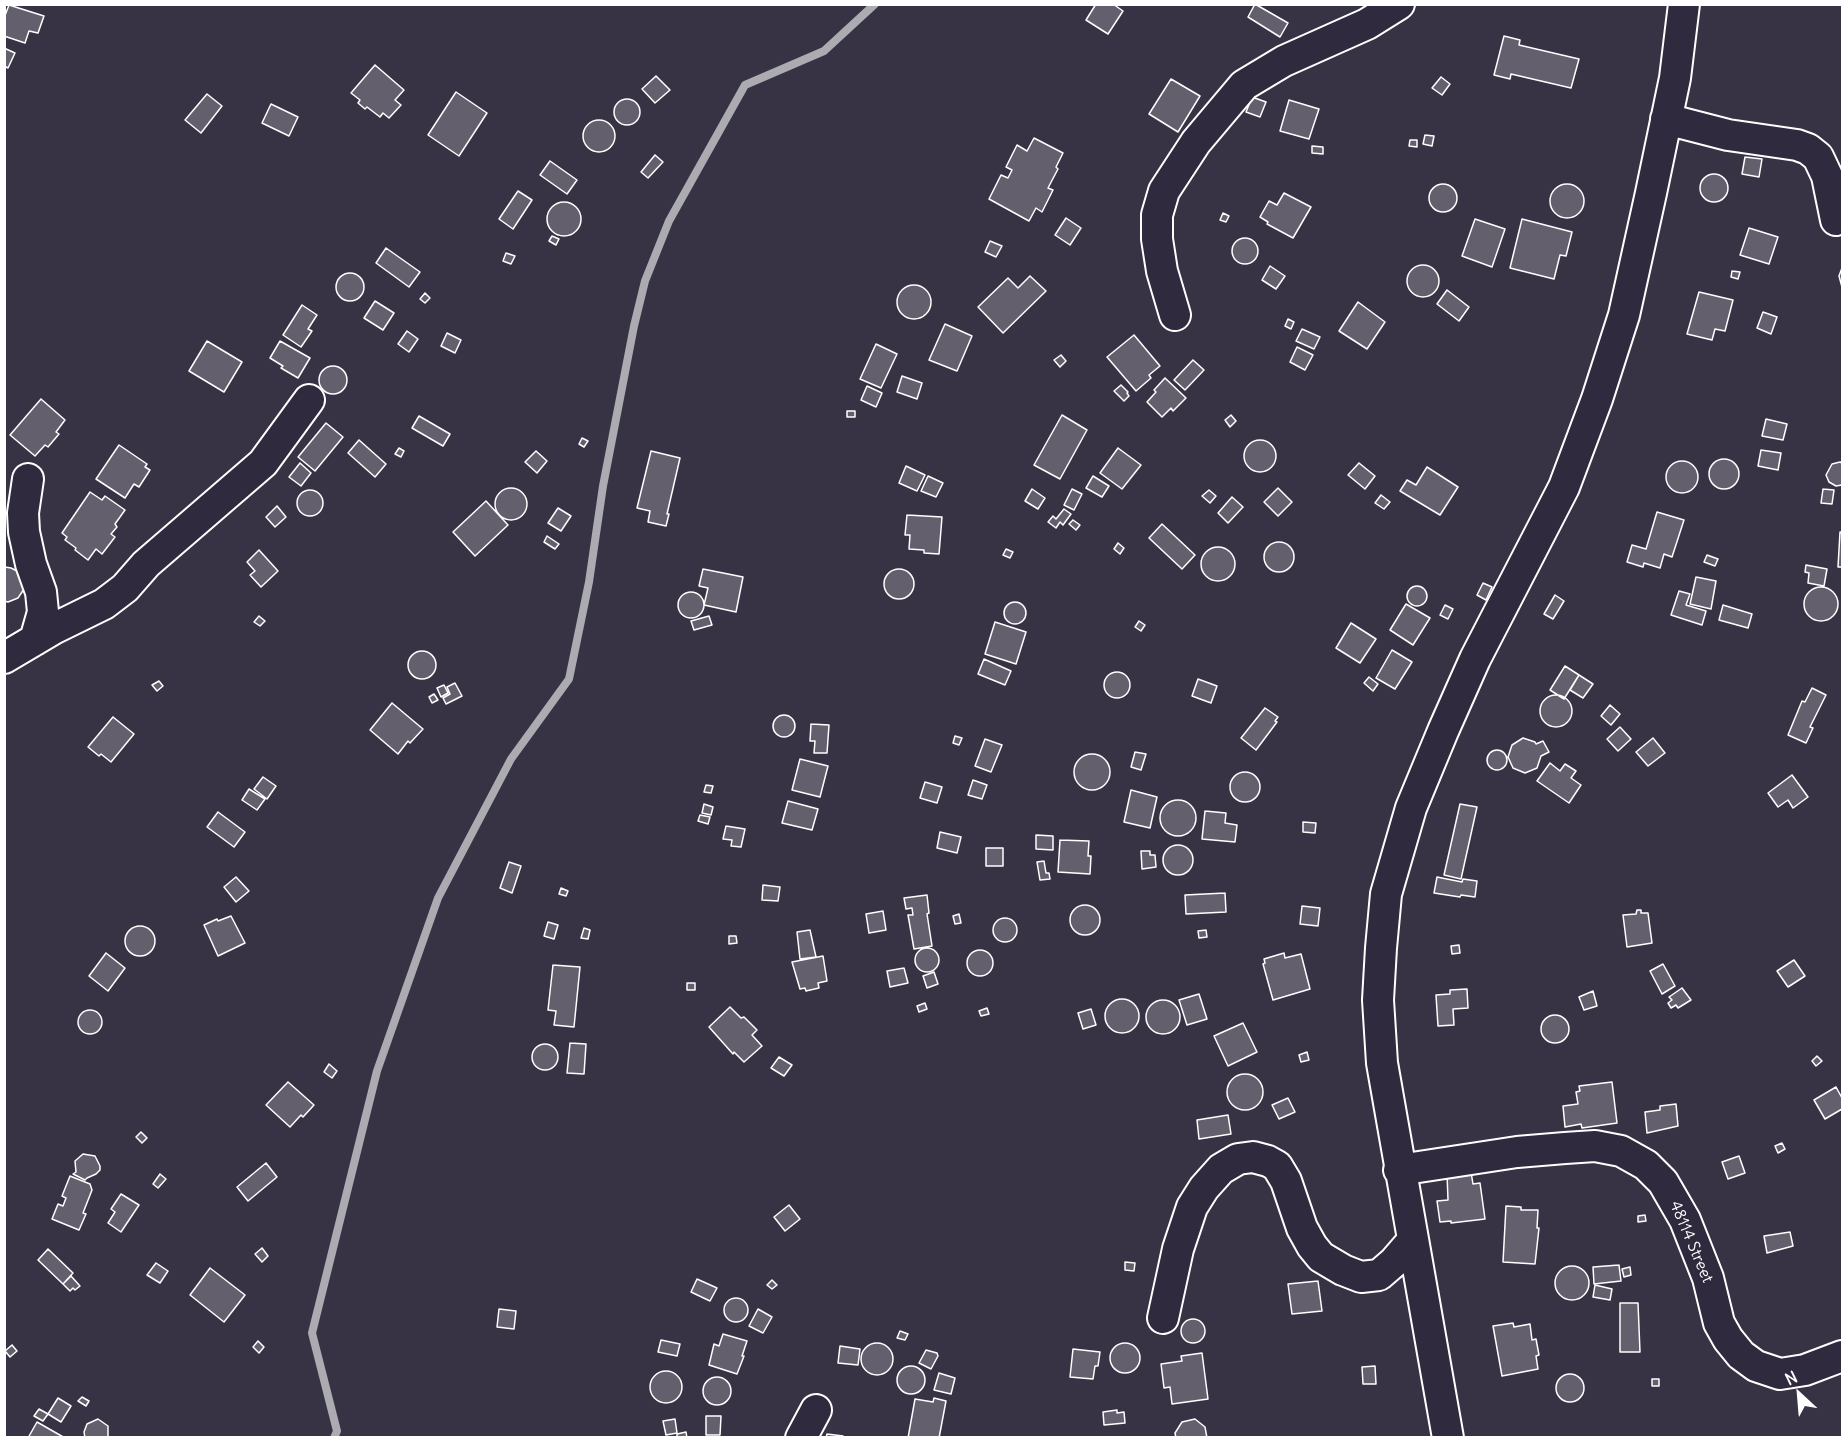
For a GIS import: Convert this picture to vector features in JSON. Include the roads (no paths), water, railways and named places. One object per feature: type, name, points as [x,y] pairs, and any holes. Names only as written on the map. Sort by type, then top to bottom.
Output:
[{"type":"street","points":[[1174,315],[1162,272],[1157,239],[1157,215],[1164,191],[1196,142],[1244,85],[1284,61],[1367,24],[1399,4]]},
{"type":"street","points":[[1448,1437],[1399,1170],[1382,1063],[1378,1000],[1380,948],[1386,894],[1411,808],[1443,731],[1475,659],[1564,488],[1597,399],[1624,315],[1675,78],[1684,4]]},
{"type":"street","points":[[1666,119],[1728,135],[1797,145],[1808,149],[1818,157],[1827,176],[1836,220]]},
{"type":"street","points":[[4,658],[53,628],[104,604],[124,588],[146,564],[263,463],[309,400]]},
{"type":"street","points":[[28,479],[23,513],[24,532],[31,564],[41,592],[43,612],[35,640]]},
{"type":"street","name":"48114 Street","points":[[1399,1170],[1517,1152],[1595,1146],[1621,1151],[1646,1165],[1663,1182],[1685,1220],[1708,1278],[1719,1323],[1741,1355],[1756,1366],[1780,1374],[1805,1370],[1842,1356]]},
{"type":"street","points":[[1163,1318],[1178,1249],[1192,1207],[1203,1188],[1221,1169],[1238,1159],[1253,1157],[1277,1166],[1286,1181],[1302,1228],[1312,1246],[1321,1257],[1343,1270],[1361,1277],[1379,1275],[1413,1240]]},
{"type":"street","points":[[801,1437],[816,1410]]},
{"type":"waterway","points":[[334,1438],[337,1431],[312,1333],[377,1071],[438,898],[511,759],[569,679],[589,582],[603,486],[645,281],[669,221],[745,85],[824,51],[875,4]]}]
